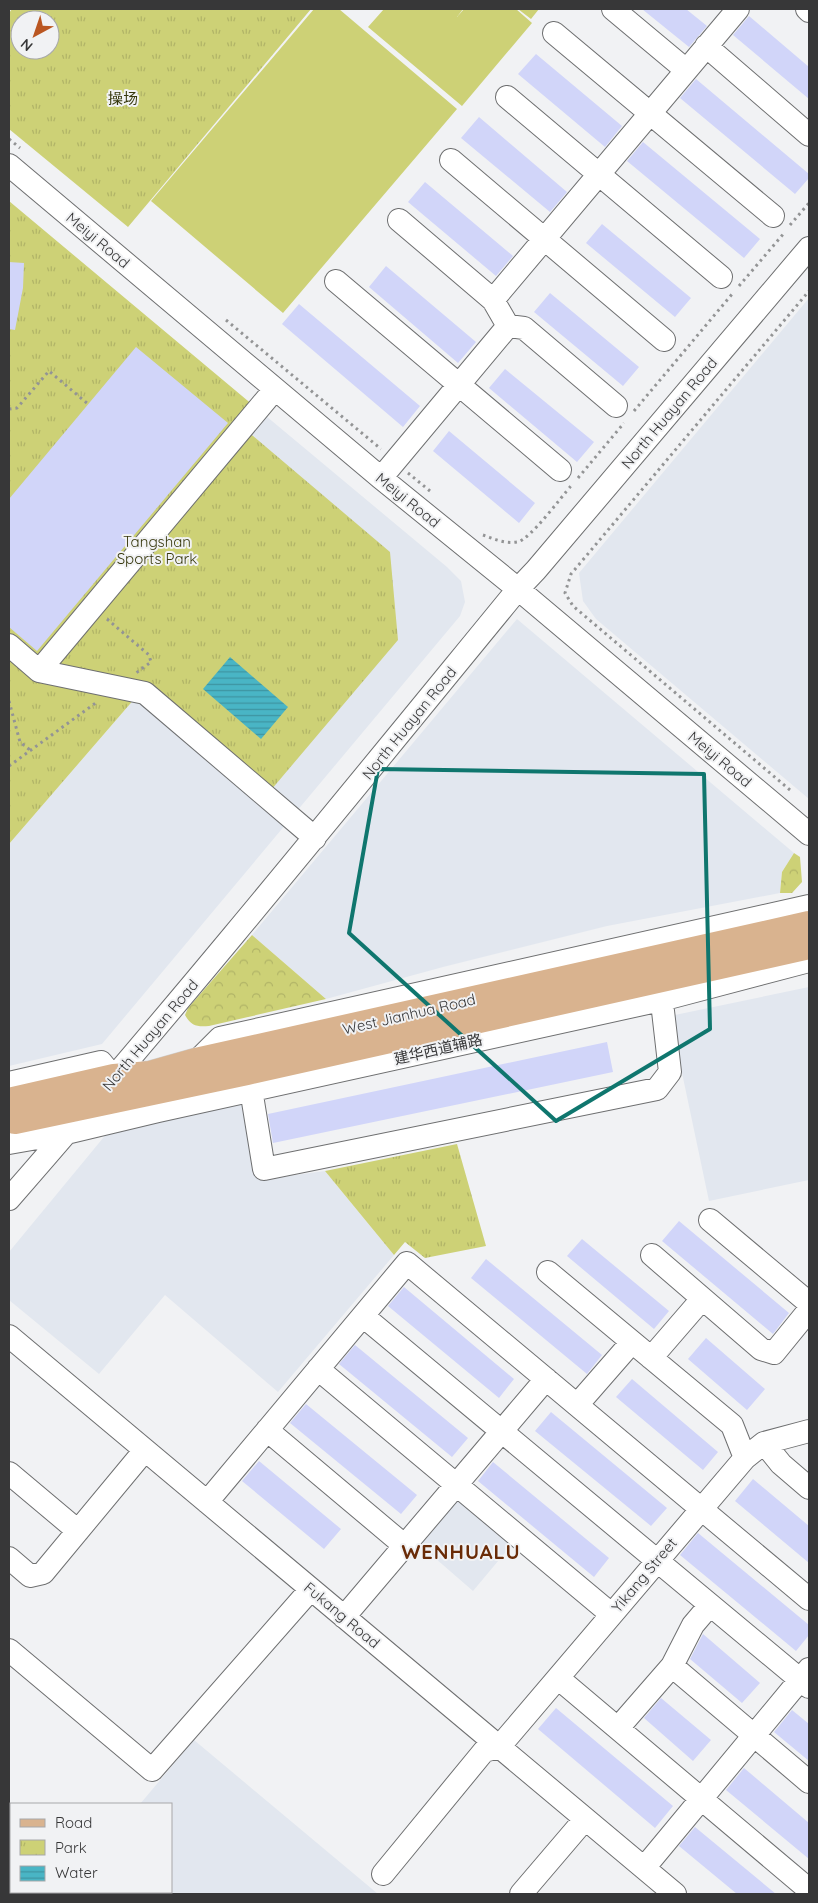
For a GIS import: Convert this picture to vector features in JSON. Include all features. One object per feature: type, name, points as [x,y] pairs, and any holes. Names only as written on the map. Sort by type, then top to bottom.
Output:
[{"type":"main road","name":"West Jianhua Road","points":[[9,1102],[114,1078],[150,1075],[196,1062],[809,925]]},
{"type":"main road","name":"West Jianhua Road","points":[[9,1121],[92,1104],[249,1081],[658,989],[809,945]]},
{"type":"street","points":[[613,9],[686,70]]},
{"type":"street","points":[[492,300],[738,9]]},
{"type":"street","points":[[554,33],[773,216]]},
{"type":"street","points":[[706,46],[809,135]]},
{"type":"street","points":[[507,97],[721,277]]},
{"type":"street","name":"Meiyi Road","points":[[16,158],[275,388],[388,469],[518,589],[809,834]]},
{"type":"street","points":[[451,160],[664,340]]},
{"type":"street","points":[[399,220],[492,300],[508,326]]},
{"type":"street","name":"North Huayan Road","points":[[9,1199],[92,1104],[315,838],[518,589],[809,248]]},
{"type":"street","points":[[336,281],[560,470]]},
{"type":"street","points":[[508,326],[524,328],[624,413]]},
{"type":"street","points":[[388,469],[508,326]]},
{"type":"street","points":[[39,671],[275,388]]},
{"type":"street","points":[[9,645],[39,671],[145,693],[315,838]]},
{"type":"street","points":[[196,1062],[220,1038],[809,906]]},
{"type":"street","points":[[9,1142],[66,1133],[249,1081],[264,1169],[657,1089],[670,1072],[658,989],[809,961]]},
{"type":"street","points":[[9,1083],[101,1062],[114,1078]]},
{"type":"street","points":[[710,1220],[809,1303]]},
{"type":"street","points":[[652,1255],[761,1349],[774,1353],[809,1310]]},
{"type":"street","points":[[207,1502],[407,1263],[809,1599]]},
{"type":"street","points":[[548,1272],[732,1425],[745,1458]]},
{"type":"street","points":[[651,1358],[702,1298]]},
{"type":"street","points":[[362,1316],[710,1605],[806,1678],[754,1735],[644,1868]]},
{"type":"street","name":"Fukang Road","points":[[9,1336],[644,1868],[663,1891]]},
{"type":"street","points":[[577,1405],[632,1342]]},
{"type":"street","points":[[318,1369],[611,1614]]},
{"type":"street","points":[[344,1617],[546,1379]]},
{"type":"street","points":[[267,1430],[405,1546]]},
{"type":"street","name":"Yikang Street","points":[[499,1747],[745,1458],[764,1443],[809,1431]]},
{"type":"street","points":[[764,1443],[781,1464],[809,1488]]},
{"type":"street","points":[[9,1558],[30,1576],[44,1573],[145,1450]]},
{"type":"street","points":[[9,1473],[78,1531]]},
{"type":"street","points":[[9,1650],[152,1770],[311,1589]]},
{"type":"street","points":[[618,1728],[672,1666],[694,1625],[710,1605]]},
{"type":"street","points":[[672,1666],[809,1782]]},
{"type":"street","points":[[558,1678],[807,1888]]},
{"type":"street","points":[[383,1874],[484,1750],[499,1747]]},
{"type":"street","points":[[521,1894],[585,1819]]},
{"type":"path","points":[[9,139],[16,158]]},
{"type":"path","points":[[482,534],[500,542],[519,542],[531,534],[624,413],[809,203]]},
{"type":"path","points":[[794,794],[573,606],[565,593],[571,574],[809,291]]},
{"type":"path","points":[[221,316],[388,469],[431,491]]},
{"type":"path","points":[[9,409],[18,408],[49,371],[88,404]]},
{"type":"path","points":[[9,701],[20,742],[30,750]]},
{"type":"highlighted area","points":[[378,769],[704,774],[710,1029],[556,1121],[349,933]]},
{"type":"shaded area","points":[[809,298],[809,799],[596,619],[583,601],[579,573]]},
{"type":"shaded area","points":[[254,406],[447,567],[461,581],[465,602],[460,616],[102,1044],[9,1066],[9,844],[136,697],[238,424]]},
{"type":"shaded area","points":[[517,619],[794,853],[782,872],[780,893],[607,926],[443,967],[326,999],[252,935]]},
{"type":"shaded area","points":[[809,987],[809,1180],[709,1201],[670,1016]]},
{"type":"shaded area","points":[[249,1103],[259,1180],[325,1171],[394,1255],[278,1392],[165,1295],[99,1374],[9,1300],[9,1252],[108,1132]]},
{"type":"shaded area","points":[[465,1491],[519,1536],[473,1591],[420,1545]]},
{"type":"shaded area","points":[[194,1740],[378,1894],[64,1894],[172,1893],[172,1803],[141,1803]]},
{"type":"green space","name":"操场","points":[[12,9],[311,9],[128,227],[9,129],[10,12],[10,60],[60,60],[60,10]]},
{"type":"green space","points":[[314,9],[339,9],[457,109],[283,313],[151,201]]},
{"type":"green space","points":[[384,9],[463,9],[457,17],[464,9],[516,9],[532,23],[462,106],[368,27]]},
{"type":"green space","points":[[518,9],[539,9],[531,19]]},
{"type":"green space","name":"Tangshan Sports Park","points":[[9,201],[254,406],[239,424],[390,552],[398,640],[260,803],[136,697],[9,844]]},
{"type":"green space","points":[[794,853],[800,857],[802,882],[792,893],[780,893],[782,872]]},
{"type":"green space","points":[[252,935],[326,999],[209,1026],[192,1024],[185,1015],[188,1008]]},
{"type":"green space","points":[[457,1144],[486,1246],[425,1258],[405,1242],[394,1255],[325,1171]]},
{"type":"water","points":[[230,657],[288,707],[261,739],[203,689]]},
{"type":"building","points":[[642,9],[686,9],[707,26],[689,47]]},
{"type":"building","points":[[749,16],[809,67],[809,99],[733,35]]},
{"type":"building","points":[[536,54],[622,126],[605,147],[518,74]]},
{"type":"building","points":[[696,79],[809,174],[809,178],[795,194],[680,98]]},
{"type":"building","points":[[479,117],[567,192],[550,212],[461,138]]},
{"type":"building","points":[[643,142],[760,239],[744,258],[627,161]]},
{"type":"building","points":[[425,182],[513,256],[496,276],[408,202]]},
{"type":"building","points":[[602,224],[691,298],[675,317],[586,243]]},
{"type":"building","points":[[9,262],[24,263],[23,288],[15,330],[9,329]]},
{"type":"building","points":[[386,266],[476,342],[458,363],[369,287]]},
{"type":"building","points":[[550,293],[639,367],[623,386],[534,312]]},
{"type":"building","points":[[299,304],[420,406],[403,427],[282,324]]},
{"type":"building","points":[[136,347],[228,423],[37,651],[9,627],[9,499]]},
{"type":"building","points":[[505,369],[594,442],[577,462],[489,388]]},
{"type":"building","points":[[449,431],[535,503],[519,523],[433,451]]},
{"type":"building","points":[[607,1042],[613,1072],[273,1143],[268,1114]]},
{"type":"building","points":[[679,1221],[789,1313],[773,1334],[662,1241]]},
{"type":"building","points":[[582,1239],[669,1311],[654,1329],[567,1256]]},
{"type":"building","points":[[486,1259],[602,1355],[587,1374],[471,1278]]},
{"type":"building","points":[[404,1287],[514,1379],[499,1398],[388,1306]]},
{"type":"building","points":[[706,1338],[765,1389],[747,1410],[688,1359]]},
{"type":"building","points":[[355,1345],[468,1438],[452,1457],[339,1364]]},
{"type":"building","points":[[632,1379],[718,1452],[703,1470],[616,1397]]},
{"type":"building","points":[[306,1404],[417,1495],[401,1514],[290,1423]]},
{"type":"building","points":[[551,1412],[667,1508],[651,1526],[535,1431]]},
{"type":"building","points":[[259,1461],[341,1529],[324,1549],[242,1481]]},
{"type":"building","points":[[493,1462],[609,1558],[594,1577],[478,1481]]},
{"type":"building","points":[[753,1479],[809,1526],[809,1563],[735,1501]]},
{"type":"building","points":[[698,1533],[809,1625],[809,1635],[796,1651],[680,1555]]},
{"type":"building","points":[[703,1634],[760,1683],[742,1703],[690,1659]]},
{"type":"building","points":[[661,1698],[711,1740],[693,1761],[644,1718]]},
{"type":"building","points":[[556,1708],[673,1806],[655,1828],[538,1729]]},
{"type":"building","points":[[792,1710],[809,1724],[809,1761],[774,1732]]},
{"type":"building","points":[[744,1768],[809,1823],[809,1859],[726,1790]]},
{"type":"building","points":[[695,1827],[776,1894],[737,1894],[679,1846]]},
{"type":"district","name":"WENHUALU","points":[[461,1551]]}]
